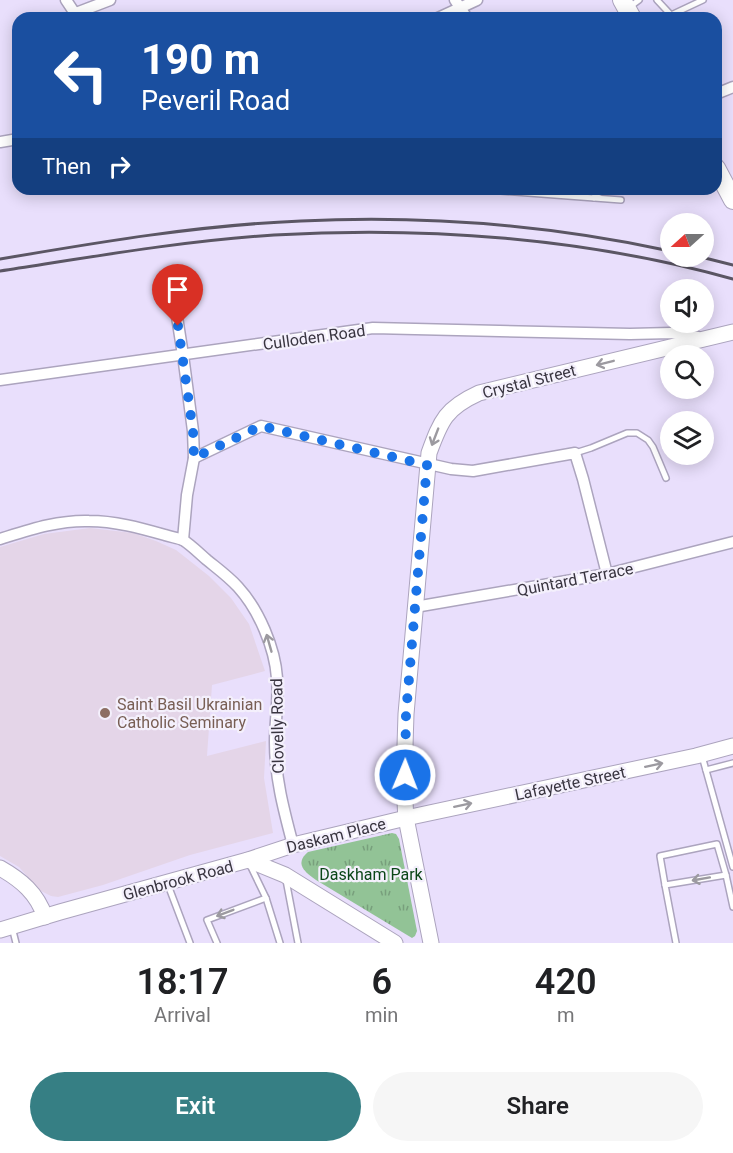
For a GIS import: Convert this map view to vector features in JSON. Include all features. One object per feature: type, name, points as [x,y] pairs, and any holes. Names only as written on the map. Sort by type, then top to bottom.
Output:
[{"type":"main road","points":[[724,176],[733,200]]},
{"type":"street","points":[[84,12],[110,0]]},
{"type":"street","points":[[458,4],[477,0]]},
{"type":"street","points":[[172,285],[193,431],[194,458],[187,495],[183,540]]},
{"type":"street","name":"Culloden Road","points":[[0,380],[373,328],[631,329],[703,338]]},
{"type":"street","points":[[631,329],[636,355]]},
{"type":"street","name":"Crystal Street","points":[[406,818],[406,714],[427,465],[439,425],[456,405],[479,393],[733,332]]},
{"type":"street","points":[[194,458],[261,426],[427,465],[473,471],[575,453],[608,574]]},
{"type":"street","name":"Clovelly Road","points":[[0,539],[65,522],[116,523],[183,540],[238,587],[252,606],[267,635],[278,678],[275,742],[277,776],[293,845]]},
{"type":"street","name":"Quintard Terrace","points":[[415,608],[608,574],[733,542]]},
{"type":"street","name":"Lafayette Street","points":[[406,818],[704,762],[733,746]]},
{"type":"street","name":"Daskam Place","points":[[248,860],[293,845],[406,818],[431,943]]},
{"type":"street","name":"Glenbrook Road","points":[[6,928],[248,860],[285,875],[396,943]]},
{"type":"street","points":[[0,867],[33,893],[45,917]]},
{"type":"lane","points":[[657,0],[668,12]]},
{"type":"lane","points":[[677,12],[703,0]]},
{"type":"lane","points":[[555,195],[621,200]]},
{"type":"lane","points":[[575,453],[627,433],[637,433],[648,440],[653,447],[666,478]]},
{"type":"lane","points":[[733,763],[704,762],[733,867]]},
{"type":"lane","points":[[676,943],[660,856],[717,844],[733,907]]},
{"type":"lane","points":[[248,860],[266,898],[280,943]]},
{"type":"lane","points":[[285,875],[298,943]]},
{"type":"lane","points":[[665,885],[726,875]]},
{"type":"lane","points":[[168,883],[190,943]]},
{"type":"lane","points":[[217,943],[207,920],[266,898]]},
{"type":"lane","points":[[6,928],[16,943]]},
{"type":"shaded area","name":"Saint Basil Ukrainian Catholic Seminary","points":[[90,528],[133,533],[176,550],[209,576],[231,598],[249,624],[265,671],[212,685],[207,756],[266,741],[264,778],[273,833],[190,855],[103,885],[58,897],[39,890],[19,867],[0,856],[0,547],[44,534]]},
{"type":"green space","name":"Daskham Park","points":[[396,834],[399,839],[417,931],[412,938],[316,880],[305,871],[301,864],[308,852]]},
{"type":"railway","points":[[0,259],[188,230],[263,223],[347,220],[440,221],[533,228],[660,249]]},
{"type":"railway","points":[[0,271],[205,241],[274,235],[389,232],[505,238],[563,245],[677,265],[733,279]]},
{"type":"railway","points":[[714,260],[733,265]]},
{"type":"place","name":"Saint Basil Ukrainian Catholic Seminary","points":[[105,713]]},
{"type":"route","points":[[178,326],[193,431],[194,458],[261,426],[427,465],[406,714],[405,775]]}]
